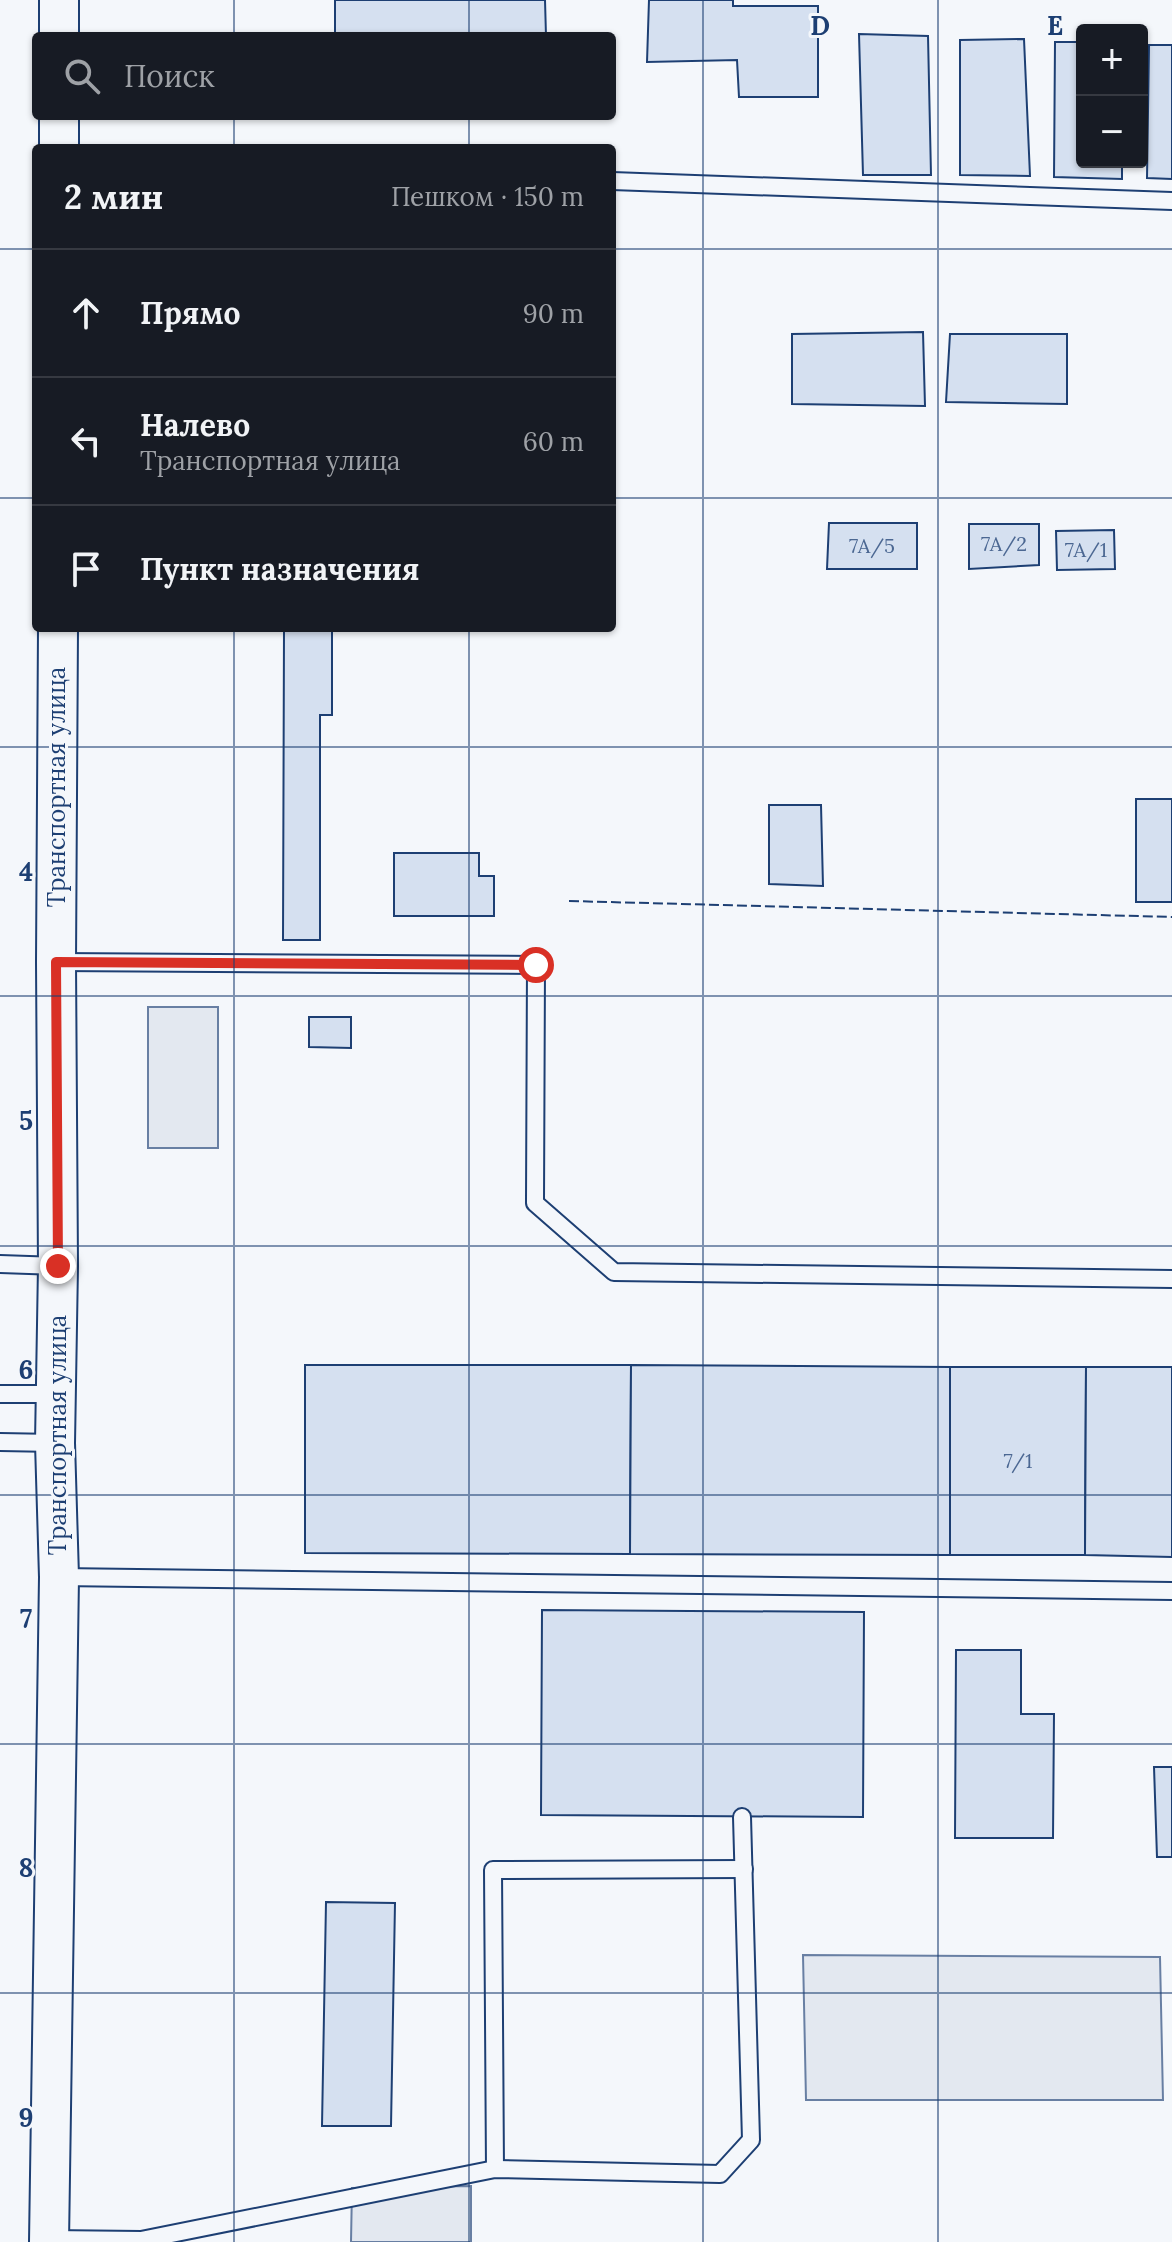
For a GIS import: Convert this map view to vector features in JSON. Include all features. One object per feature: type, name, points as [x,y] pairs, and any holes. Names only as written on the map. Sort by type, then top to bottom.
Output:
[{"type":"street","points":[[59,0],[59,32]]},
{"type":"street","points":[[59,120],[59,144]]},
{"type":"street","name":"Транспортная улица","points":[[49,2240],[59,1577],[55,1443],[58,632]]},
{"type":"lane","points":[[616,181],[1172,201]]},
{"type":"lane","points":[[56,962],[536,965],[535,1203],[614,1272],[1172,1279]]},
{"type":"lane","points":[[0,1264],[58,1266]]},
{"type":"lane","points":[[0,1394],[56,1394]]},
{"type":"lane","points":[[0,1442],[55,1443]]},
{"type":"lane","points":[[59,1577],[1172,1591]]},
{"type":"lane","points":[[49,2240],[141,2240],[495,2169],[720,2174],[751,2140],[742,1817]]},
{"type":"lane","points":[[495,2169],[493,1870],[744,1869]]},
{"type":"shaded area","points":[[148,1007],[218,1007],[218,1148],[148,1148]]},
{"type":"shaded area","points":[[803,1955],[1160,1957],[1163,2100],[806,2100]]},
{"type":"shaded area","points":[[471,2186],[471,2242],[351,2242],[352,2188]]},
{"type":"building","points":[[335,0],[545,0],[546,32],[335,32]]},
{"type":"building","points":[[649,0],[733,0],[733,6],[818,6],[818,97],[739,97],[737,60],[647,62]]},
{"type":"building","points":[[859,34],[928,36],[931,175],[863,175]]},
{"type":"building","points":[[1024,39],[1030,176],[960,175],[960,40]]},
{"type":"building","points":[[1055,42],[1076,42],[1076,168],[1122,168],[1122,179],[1054,177]]},
{"type":"building","points":[[1149,45],[1172,45],[1172,179],[1147,178]]},
{"type":"building","points":[[923,332],[925,406],[792,404],[792,334]]},
{"type":"building","points":[[950,334],[1067,334],[1067,404],[946,402]]},
{"type":"building","points":[[829,523],[917,523],[917,569],[827,569]]},
{"type":"building","points":[[969,524],[1039,524],[1039,565],[969,569]]},
{"type":"building","points":[[1114,530],[1115,569],[1057,570],[1056,531]]},
{"type":"building","points":[[284,632],[332,632],[332,715],[320,715],[320,940],[283,940]]},
{"type":"building","points":[[1136,799],[1172,799],[1172,902],[1136,902]]},
{"type":"building","points":[[769,805],[821,805],[823,886],[769,884]]},
{"type":"building","points":[[394,853],[479,853],[479,876],[494,876],[494,916],[394,916]]},
{"type":"building","points":[[309,1017],[351,1017],[351,1048],[309,1047]]},
{"type":"building","points":[[305,1365],[631,1365],[630,1554],[305,1553]]},
{"type":"building","points":[[631,1365],[950,1367],[950,1555],[630,1554]]},
{"type":"building","points":[[950,1367],[1086,1367],[1085,1555],[950,1555]]},
{"type":"building","points":[[1086,1367],[1172,1367],[1172,1557],[1085,1555]]},
{"type":"building","points":[[542,1610],[864,1612],[863,1817],[541,1815]]},
{"type":"building","points":[[956,1650],[1021,1650],[1021,1714],[1054,1714],[1053,1838],[955,1838]]},
{"type":"building","points":[[1154,1767],[1172,1767],[1172,1857],[1157,1857]]},
{"type":"building","points":[[326,1902],[395,1903],[391,2126],[322,2126]]},
{"type":"fence","points":[[569,901],[1172,917]]},
{"type":"route","points":[[58,1266],[56,962],[536,965]]}]
